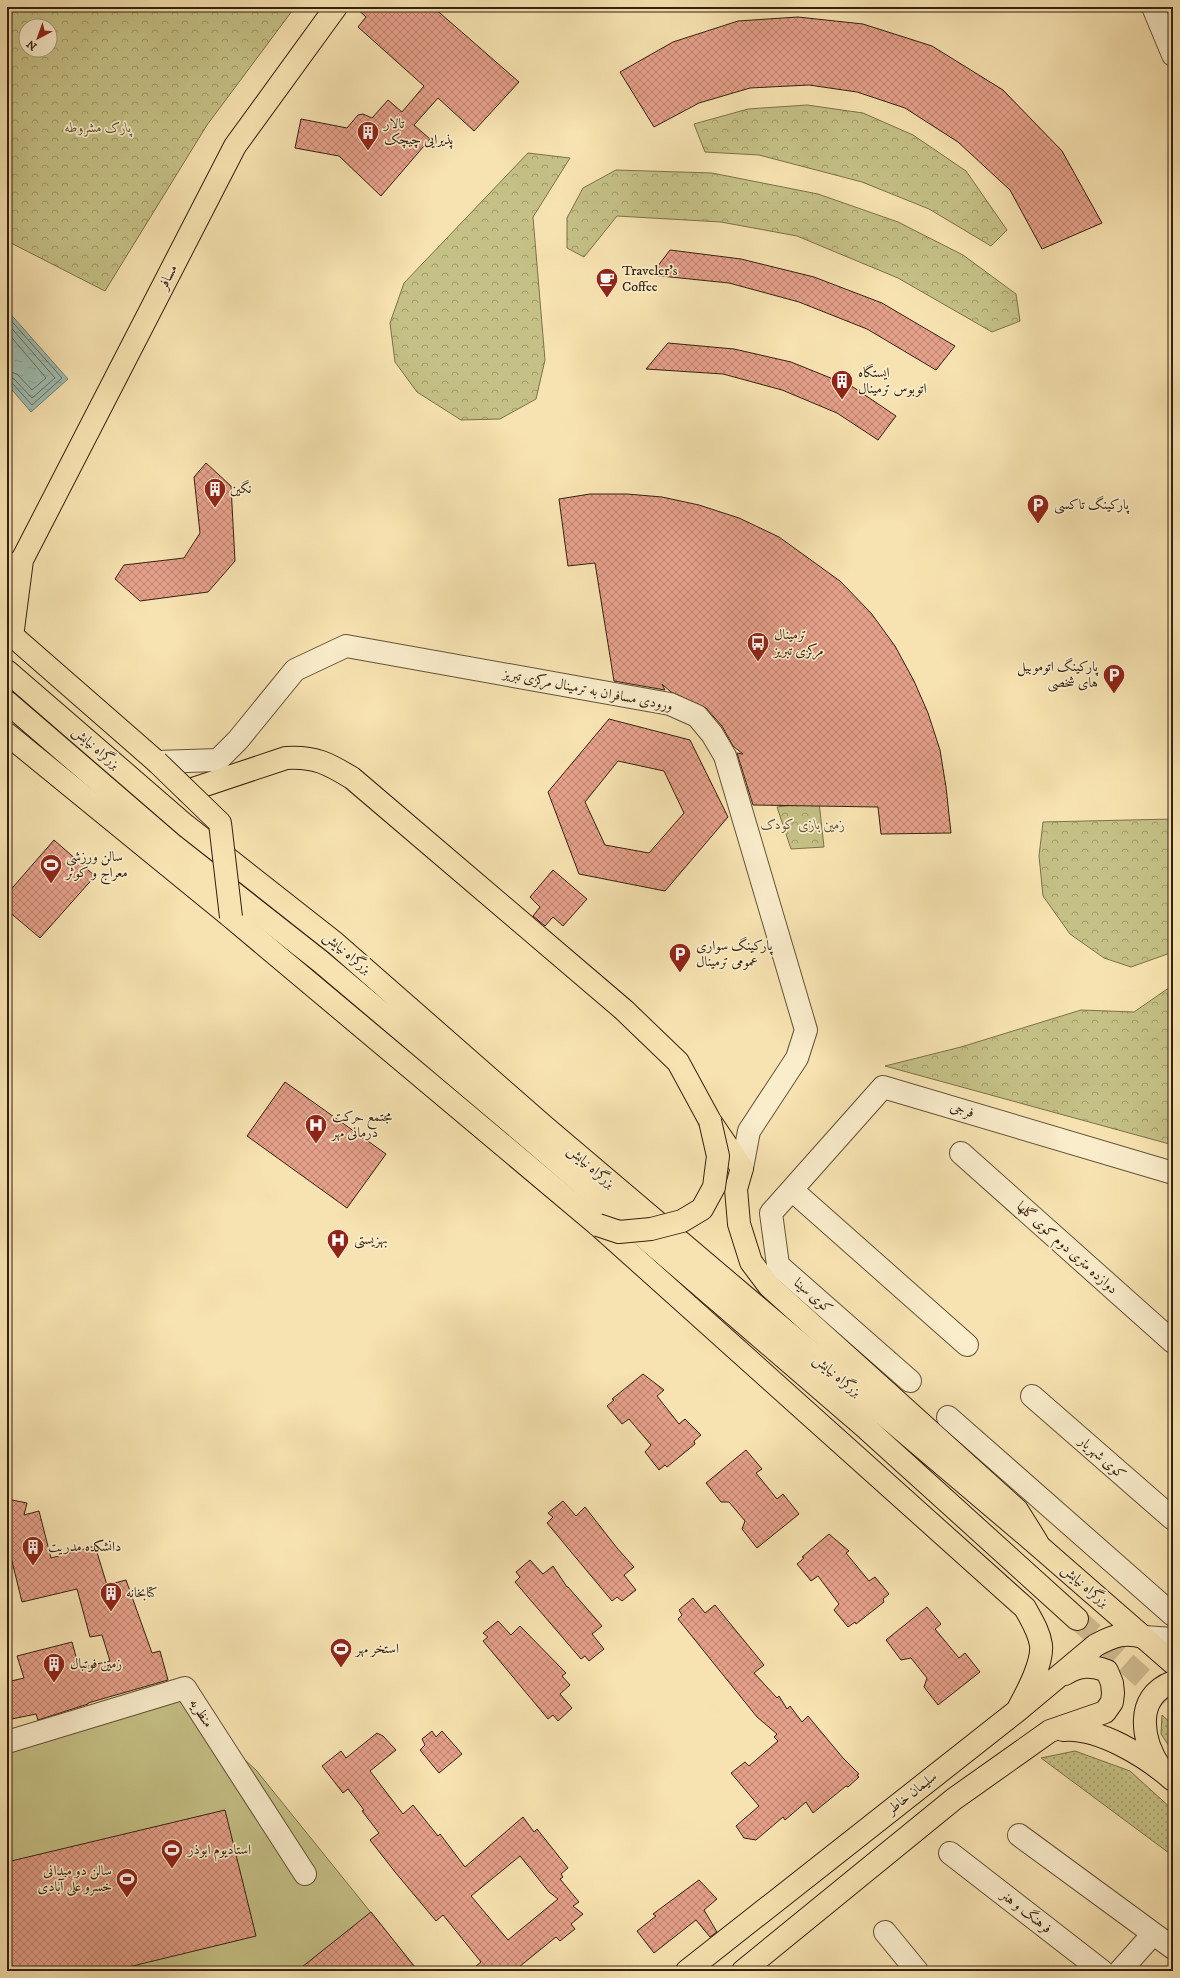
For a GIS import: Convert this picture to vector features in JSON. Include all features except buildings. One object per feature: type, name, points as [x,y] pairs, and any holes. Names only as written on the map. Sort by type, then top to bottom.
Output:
[{"type":"main road","name":"مسافر","points":[[9,634],[15,565],[235,146],[336,7]]},
{"type":"main road","points":[[9,634],[157,762],[220,823],[231,917]]},
{"type":"main road","name":"بزرگراه نیایش","points":[[7,671],[186,825],[335,943],[545,1127],[1040,1546],[1173,1664]]},
{"type":"main road","name":"بزرگراه نیایش","points":[[7,702],[174,846],[320,961],[534,1142],[867,1429],[1077,1619]]},
{"type":"main road","points":[[7,734],[231,917],[598,1225],[1025,1608],[1038,1633],[1041,1646],[1031,1686],[1017,1710]]},
{"type":"main road","points":[[187,791],[286,758],[300,757],[327,762],[352,778],[618,1005],[678,1062],[710,1121],[742,1168],[736,1189],[739,1224],[751,1262],[769,1286],[1017,1510],[1040,1546]]},
{"type":"main road","points":[[598,1225],[619,1232],[651,1229],[682,1221],[702,1209],[714,1187],[718,1156],[710,1121]]},
{"type":"main road","name":"سلیمان خاطر","points":[[687,1971],[1017,1710],[1096,1644],[1110,1637],[1130,1634],[1144,1637]]},
{"type":"main road","points":[[743,1971],[954,1799],[1050,1731],[1105,1712],[1112,1702],[1112,1683],[1107,1671],[1094,1666],[1074,1668],[1054,1680]]},
{"type":"main road","points":[[1167,1775],[1146,1742],[1144,1720],[1152,1698],[1164,1687],[1173,1682]]},
{"type":"main road","points":[[1050,1731],[1072,1730],[1099,1735],[1124,1747],[1167,1775]]},
{"type":"street","points":[[1154,7],[1173,55]]},
{"type":"street","name":"ورودی مسافران به ترمینال مرکزی تبریز","points":[[157,762],[218,760],[238,740],[295,670],[346,646],[670,704],[697,716],[712,734],[725,756],[806,1030],[797,1058],[749,1131],[742,1168]]},
{"type":"street","name":"فرجی","points":[[792,1190],[883,1086],[1173,1173]]},
{"type":"street","name":"دوازده متری دوم کوی گلها","points":[[961,1153],[1173,1342]]},
{"type":"street","points":[[792,1190],[967,1345]]},
{"type":"street","name":"کوی سینا","points":[[792,1190],[771,1213],[778,1265],[910,1381]]},
{"type":"street","name":"کوی شهریار","points":[[1032,1396],[1173,1519]]},
{"type":"street","points":[[948,1417],[1173,1615]]},
{"type":"street","points":[[1144,1637],[1173,1639]]},
{"type":"street","name":"منظریه","points":[[7,1742],[185,1688],[305,1874]]},
{"type":"street","points":[[1019,1835],[1173,1948]]},
{"type":"street","name":"فرهنگ و هنر","points":[[950,1853],[1102,1971]]},
{"type":"street","points":[[885,1932],[917,1971]]},
{"type":"street","points":[[1120,1971],[1153,1934]]},
{"type":"green space","name":"پارک مشروطه","points":[[7,7],[295,7],[207,125],[105,291],[7,241]]},
{"type":"green space","points":[[807,105],[863,113],[913,135],[966,171],[1007,230],[991,246],[929,209],[862,182],[759,155],[705,152],[694,124],[748,109]]},
{"type":"green space","points":[[528,153],[570,158],[533,217],[545,360],[536,399],[500,419],[461,420],[417,392],[395,362],[390,323],[404,283]]},
{"type":"green space","points":[[616,170],[712,173],[818,194],[898,222],[963,255],[1016,294],[1020,321],[992,332],[898,278],[797,236],[721,222],[617,216],[584,257],[567,248],[567,218],[583,188]]},
{"type":"green space","name":"زمین بازی کودک","points":[[819,802],[824,847],[791,849],[777,807]]},
{"type":"green space","points":[[1173,819],[1173,952],[1131,967],[1104,958],[1070,934],[1043,896],[1039,856],[1043,822]]},
{"type":"green space","points":[[1173,985],[1173,1145],[885,1066],[961,1047],[1081,1010],[1134,1012]]},
{"type":"green space","name":"استادیوم ابوذر","points":[[174,1695],[256,1770],[418,1971],[7,1971],[7,1743]]},
{"type":"green space","points":[[1162,1715],[1173,1725],[1173,1752],[1161,1734]]},
{"type":"green space","points":[[1075,1751],[1130,1771],[1173,1810],[1173,1856],[1041,1758]]},
{"type":"water","points":[[7,310],[68,379],[31,412],[7,384]]},
{"type":"tunnel","points":[[1077,1619],[1173,1705]]},
{"type":"place","name":"تالار پذیرایی چیچک","points":[[368,152]]},
{"type":"place","name":"Traveler's Coffee","points":[[607,298]]},
{"type":"place","name":"ایستگاه اتوبوس ترمینال","points":[[842,400]]},
{"type":"place","name":"نگین","points":[[215,508]]},
{"type":"place","name":"پارکینگ تاکسی","points":[[1038,524]]},
{"type":"place","name":"ترمینال مرکزی تبریز","points":[[758,662]]},
{"type":"place","name":"پارکینگ اتوموبیل های شخصی","points":[[1114,694]]},
{"type":"place","name":"سالن ورزشی معراج و کوثر","points":[[51,884]]},
{"type":"place","name":"پارکینگ سواری عمومی ترمینال","points":[[680,974]]},
{"type":"place","name":"مجتمع حرکت درمانی مهر","points":[[316,1144]]},
{"type":"place","name":"بهزیستی","points":[[338,1260]]},
{"type":"place","name":"دانشکده مدریت","points":[[33,1566]]},
{"type":"place","name":"کتابخانه","points":[[111,1612]]},
{"type":"place","name":"استخر مهر","points":[[341,1668]]},
{"type":"place","name":"زمین فوتبال","points":[[54,1684]]},
{"type":"place","name":"استادیوم ابوذر","points":[[172,1870]]},
{"type":"place","name":"سالن دو میدانی خسرو علی آبادی","points":[[127,1898]]}]
